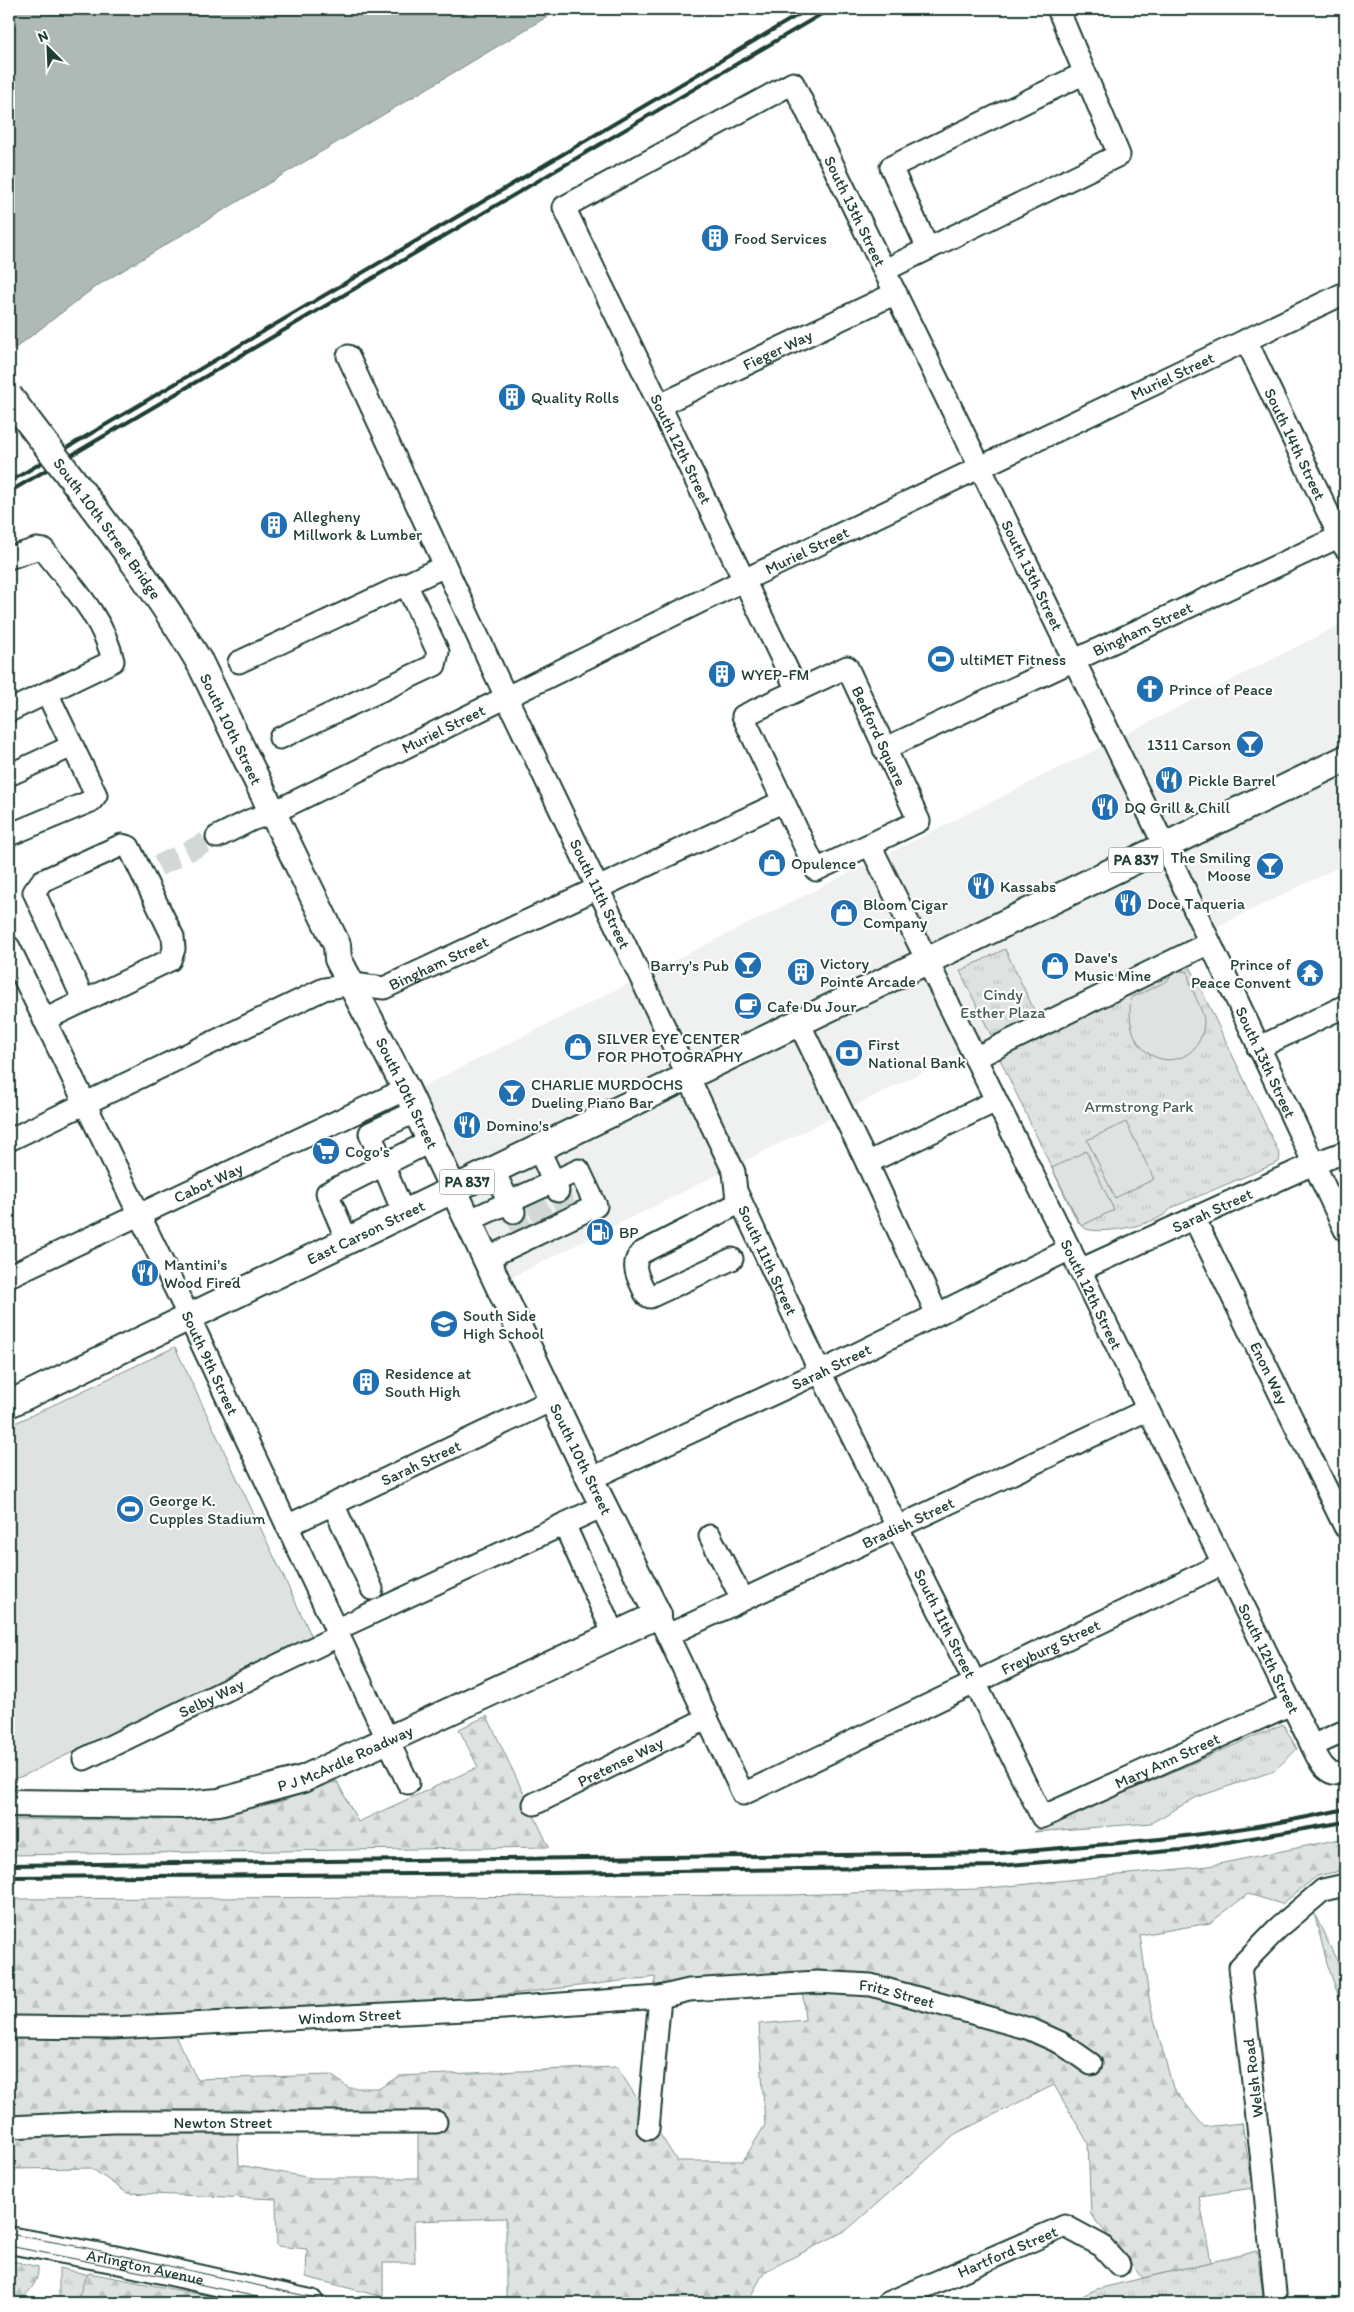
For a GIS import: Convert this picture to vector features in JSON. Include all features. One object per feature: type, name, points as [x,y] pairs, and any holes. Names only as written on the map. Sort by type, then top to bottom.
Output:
[{"type":"main road","name":"South 10th Street Bridge","points":[[9,396],[141,573],[174,620],[200,664]]},
{"type":"main road","name":"South 10th Street","points":[[200,664],[337,945],[338,959],[353,984],[412,1100],[552,1400],[663,1625]]},
{"type":"main road","name":"East Carson Street","points":[[9,1404],[190,1319],[403,1212],[690,1076],[1345,759]]},
{"type":"main road","name":"P J McArdle Roadway","points":[[9,1804],[184,1806],[219,1802],[303,1779],[614,1635],[663,1625]]},
{"type":"main road","name":"Arlington Avenue","points":[[9,2240],[113,2259],[310,2303]]},
{"type":"street","points":[[885,270],[1119,155],[1058,9]]},
{"type":"street","points":[[928,249],[891,167],[1084,73]]},
{"type":"street","name":"South 12th Street","points":[[793,83],[564,207],[797,690]]},
{"type":"street","name":"South 13th Street","points":[[793,83],[1164,847],[1345,1230]]},
{"type":"street","name":"Muriel Street","points":[[217,837],[272,813],[507,699],[744,580],[1345,293]]},
{"type":"street","name":"Fieger Way","points":[[660,405],[896,294]]},
{"type":"street","name":"South 14th Street","points":[[1246,340],[1344,540]]},
{"type":"street","name":"South 11th Street","points":[[348,356],[507,699],[690,1076],[734,1172],[736,1191],[820,1372],[1042,1816]]},
{"type":"street","name":"Bingham Street","points":[[884,748],[1074,660],[1344,540]]},
{"type":"street","points":[[9,558],[36,549],[44,550],[91,611],[110,645],[113,661],[9,711]]},
{"type":"street","points":[[239,662],[445,566]]},
{"type":"street","points":[[280,738],[435,665],[438,652],[406,584]]},
{"type":"street","name":"Bedford Square","points":[[847,667],[884,748],[919,821],[816,870],[782,802],[743,716],[847,667]]},
{"type":"street","points":[[9,835],[91,801],[96,795],[48,692]]},
{"type":"street","points":[[9,775],[72,746]]},
{"type":"street","name":"Bingham Street","points":[[9,1140],[324,989],[353,984],[384,988],[782,802]]},
{"type":"street","name":"South 12th Street","points":[[870,844],[1322,1767],[1328,1772],[1338,1775],[1345,1772]]},
{"type":"street","points":[[44,1020],[84,1001],[170,960],[174,948],[173,937],[150,870],[129,847],[122,845],[42,881],[34,892],[84,1001]]},
{"type":"street","points":[[975,1058],[1209,943]]},
{"type":"street","name":"South 9th Street","points":[[9,947],[190,1319],[336,1633],[408,1782]]},
{"type":"street","points":[[1258,1048],[1345,1006]]},
{"type":"street","points":[[799,1023],[937,1314]]},
{"type":"street","points":[[403,1212],[382,1166],[370,1133],[412,1100]]},
{"type":"street","name":"Cabot Way","points":[[9,1276],[139,1214],[412,1100]]},
{"type":"street","points":[[867,1163],[996,1100]]},
{"type":"street","points":[[347,1240],[327,1193],[431,1141]]},
{"type":"street","points":[[538,1148],[556,1186]]},
{"type":"street","name":"Sarah Street","points":[[1080,1270],[1195,1220],[1313,1164],[1345,1152]]},
{"type":"street","points":[[493,1170],[511,1207]]},
{"type":"street","points":[[468,1221],[511,1207],[533,1197],[556,1186],[579,1170],[596,1206],[525,1237],[485,1259]]},
{"type":"street","points":[[732,1259],[650,1297],[646,1295],[634,1267],[636,1259],[641,1253],[741,1202]]},
{"type":"street","name":"Enon Way","points":[[1195,1220],[1345,1527]]},
{"type":"street","name":"Sarah Street","points":[[590,1479],[820,1372],[1070,1249]]},
{"type":"street","name":"Sarah Street","points":[[287,1526],[552,1400]]},
{"type":"street","name":"Bradish Street","points":[[663,1625],[742,1599],[898,1528],[1147,1410]]},
{"type":"street","points":[[333,1504],[372,1589]]},
{"type":"street","name":"Selby Way","points":[[84,1759],[336,1633],[603,1506]]},
{"type":"street","points":[[564,1524],[614,1635]]},
{"type":"street","points":[[710,1536],[742,1599]]},
{"type":"street","name":"Freyburg Street","points":[[743,1794],[1222,1564]]},
{"type":"street","name":"South 10th Street","points":[[663,1625],[743,1794]]},
{"type":"street","name":"Mary Ann Street","points":[[1042,1816],[1292,1704]]},
{"type":"street","name":"Pretense Way","points":[[534,1804],[706,1719]]},
{"type":"street","points":[[1312,1746],[1345,1731]]},
{"type":"street","name":"Welsh Road","points":[[1276,2303],[1240,1967],[1278,1929],[1324,1890],[1345,1885]]},
{"type":"street","name":"Fritz Street","points":[[689,1990],[817,1982],[871,1985],[1030,2029],[1061,2043],[1091,2064]]},
{"type":"street","name":"Windom Street","points":[[9,2027],[122,2027],[504,2008],[660,1997],[689,1990]]},
{"type":"street","points":[[648,2129],[660,1997]]},
{"type":"street","name":"Newton Street","points":[[9,2127],[113,2122],[436,2122]]},
{"type":"street","name":"Hartford Street","points":[[888,2303],[1065,2226],[1102,2246],[1119,2265]]},
{"type":"shaded area","points":[[9,9],[560,9],[95,287],[9,353]]},
{"type":"shaded area","points":[[1345,622],[1345,864],[498,1284],[396,1100],[1111,742]]},
{"type":"green space","name":"Cindy Esther Plaza","points":[[1005,949],[1037,1016],[992,1037],[960,971]]},
{"type":"green space","name":"Armstrong Park","points":[[1188,962],[1280,1155],[1279,1162],[1171,1208],[1166,1214],[1145,1223],[1118,1229],[1086,1229],[1077,1221],[997,1053]]},
{"type":"green space","points":[[1175,970],[1188,972],[1204,1022],[1200,1040],[1190,1052],[1177,1059],[1162,1059],[1148,1053],[1137,1041],[1131,1023],[1131,998],[1167,981]]},
{"type":"green space","points":[[1126,1122],[1154,1179],[1115,1198],[1087,1140]]},
{"type":"green space","points":[[1086,1151],[1114,1210],[1081,1226],[1052,1168]]},
{"type":"green space","name":"George K. Cupples Stadium","points":[[175,1347],[312,1637],[23,1776],[9,1780],[9,1426]]},
{"type":"green space","points":[[487,1716],[549,1847],[9,1855],[9,1819],[116,1820],[223,1814],[279,1802],[337,1781],[358,1822],[478,1767],[459,1729]]},
{"type":"green space","points":[[1283,1724],[1297,1749],[1274,1771],[1197,1797],[1151,1823],[1034,1832]]},
{"type":"green space","points":[[1345,1838],[1345,1870],[1317,1876],[1282,1904],[1248,1894],[1210,1923],[1140,1935],[1150,2004],[1173,2088],[1204,2127],[1242,2123],[1253,2188],[1199,2196],[1211,2262],[1143,2278],[1091,2215],[1088,2143],[1054,2085],[957,2133],[847,2230],[764,2272],[747,2303],[506,2303],[506,2218],[414,2221],[415,2263],[383,2263],[383,2297],[306,2277],[307,2249],[277,2246],[276,2199],[127,2193],[91,2168],[9,2169],[9,1899],[790,1895],[978,1889],[1209,1866]],"holes":[[[801,1974],[805,2020],[759,2024],[765,2125],[743,2161],[677,2161],[617,2067],[399,2076],[380,2088],[349,2088],[331,2075],[197,2079],[174,2034],[655,1977],[655,1987]],[[237,2115],[418,2115],[418,2178],[312,2178],[239,2165]]]},
{"type":"green space","points":[[1314,1913],[1345,1978],[1345,2015],[1327,1963]]},
{"type":"green space","points":[[1257,2251],[1264,2303],[1067,2303],[1097,2289]]},
{"type":"green space","points":[[9,2260],[38,2267],[35,2283],[17,2303],[9,2303]]},
{"type":"green space","points":[[59,2268],[214,2303],[59,2303]]},
{"type":"green space","points":[[89,2273],[246,2303],[77,2303],[84,2281]]},
{"type":"tunnel","points":[[158,866],[217,837]]},
{"type":"tunnel","points":[[558,1191],[569,1215]]},
{"type":"tunnel","points":[[535,1202],[547,1225]]},
{"type":"tunnel","points":[[514,1212],[525,1236]]},
{"type":"tram line","points":[[9,2234],[87,2248],[338,2303]]},
{"type":"tram line","points":[[9,2246],[167,2277],[284,2303]]},
{"type":"railway","points":[[9,482],[808,9]]},
{"type":"railway","points":[[9,492],[830,9]]},
{"type":"railway","points":[[9,1865],[1001,1853],[1131,1842],[1217,1832],[1260,1826],[1345,1809]]},
{"type":"railway","points":[[9,1877],[553,1873],[998,1866],[1181,1850],[1345,1822]]},
{"type":"place","name":"Food Services","points":[[715,238]]},
{"type":"place","name":"Quality Rolls","points":[[512,397]]},
{"type":"place","name":"Allegheny Millwork & Lumber","points":[[274,525]]},
{"type":"place","name":"ultiMET Fitness","points":[[941,659]]},
{"type":"place","name":"WYEP-FM","points":[[722,674]]},
{"type":"place","name":"Prince of Peace","points":[[1150,689]]},
{"type":"place","name":"1311 Carson","points":[[1250,744]]},
{"type":"place","name":"Pickle Barrel","points":[[1169,780]]},
{"type":"place","name":"DQ Grill & Chill","points":[[1105,807]]},
{"type":"place","name":"Opulence","points":[[772,863]]},
{"type":"place","name":"The Smiling Moose","points":[[1270,866]]},
{"type":"place","name":"Kassabs","points":[[981,886]]},
{"type":"place","name":"Doce Taqueria","points":[[1128,903]]},
{"type":"place","name":"Bloom Cigar Company","points":[[844,913]]},
{"type":"place","name":"Barry's Pub","points":[[748,965]]},
{"type":"place","name":"Dave's Music Mine","points":[[1055,966]]},
{"type":"place","name":"Victory Pointe Arcade","points":[[801,972]]},
{"type":"place","name":"Prince of Peace Convent","points":[[1310,973]]},
{"type":"place","name":"Cafe Du Jour","points":[[748,1006]]},
{"type":"place","name":"SILVER EYE CENTER FOR PHOTOGRAPHY","points":[[578,1047]]},
{"type":"place","name":"First National Bank","points":[[849,1053]]},
{"type":"place","name":"CHARLIE MURDOCHS Dueling Piano Bar","points":[[512,1093]]},
{"type":"place","name":"Domino's","points":[[467,1125]]},
{"type":"place","name":"Cogo's","points":[[326,1151]]},
{"type":"place","name":"BP","points":[[600,1232]]},
{"type":"place","name":"Mantini's Wood Fired","points":[[145,1273]]},
{"type":"place","name":"South Side High School","points":[[444,1324]]},
{"type":"place","name":"Residence at South High","points":[[366,1382]]},
{"type":"place","name":"George K. Cupples Stadium","points":[[130,1509]]}]
